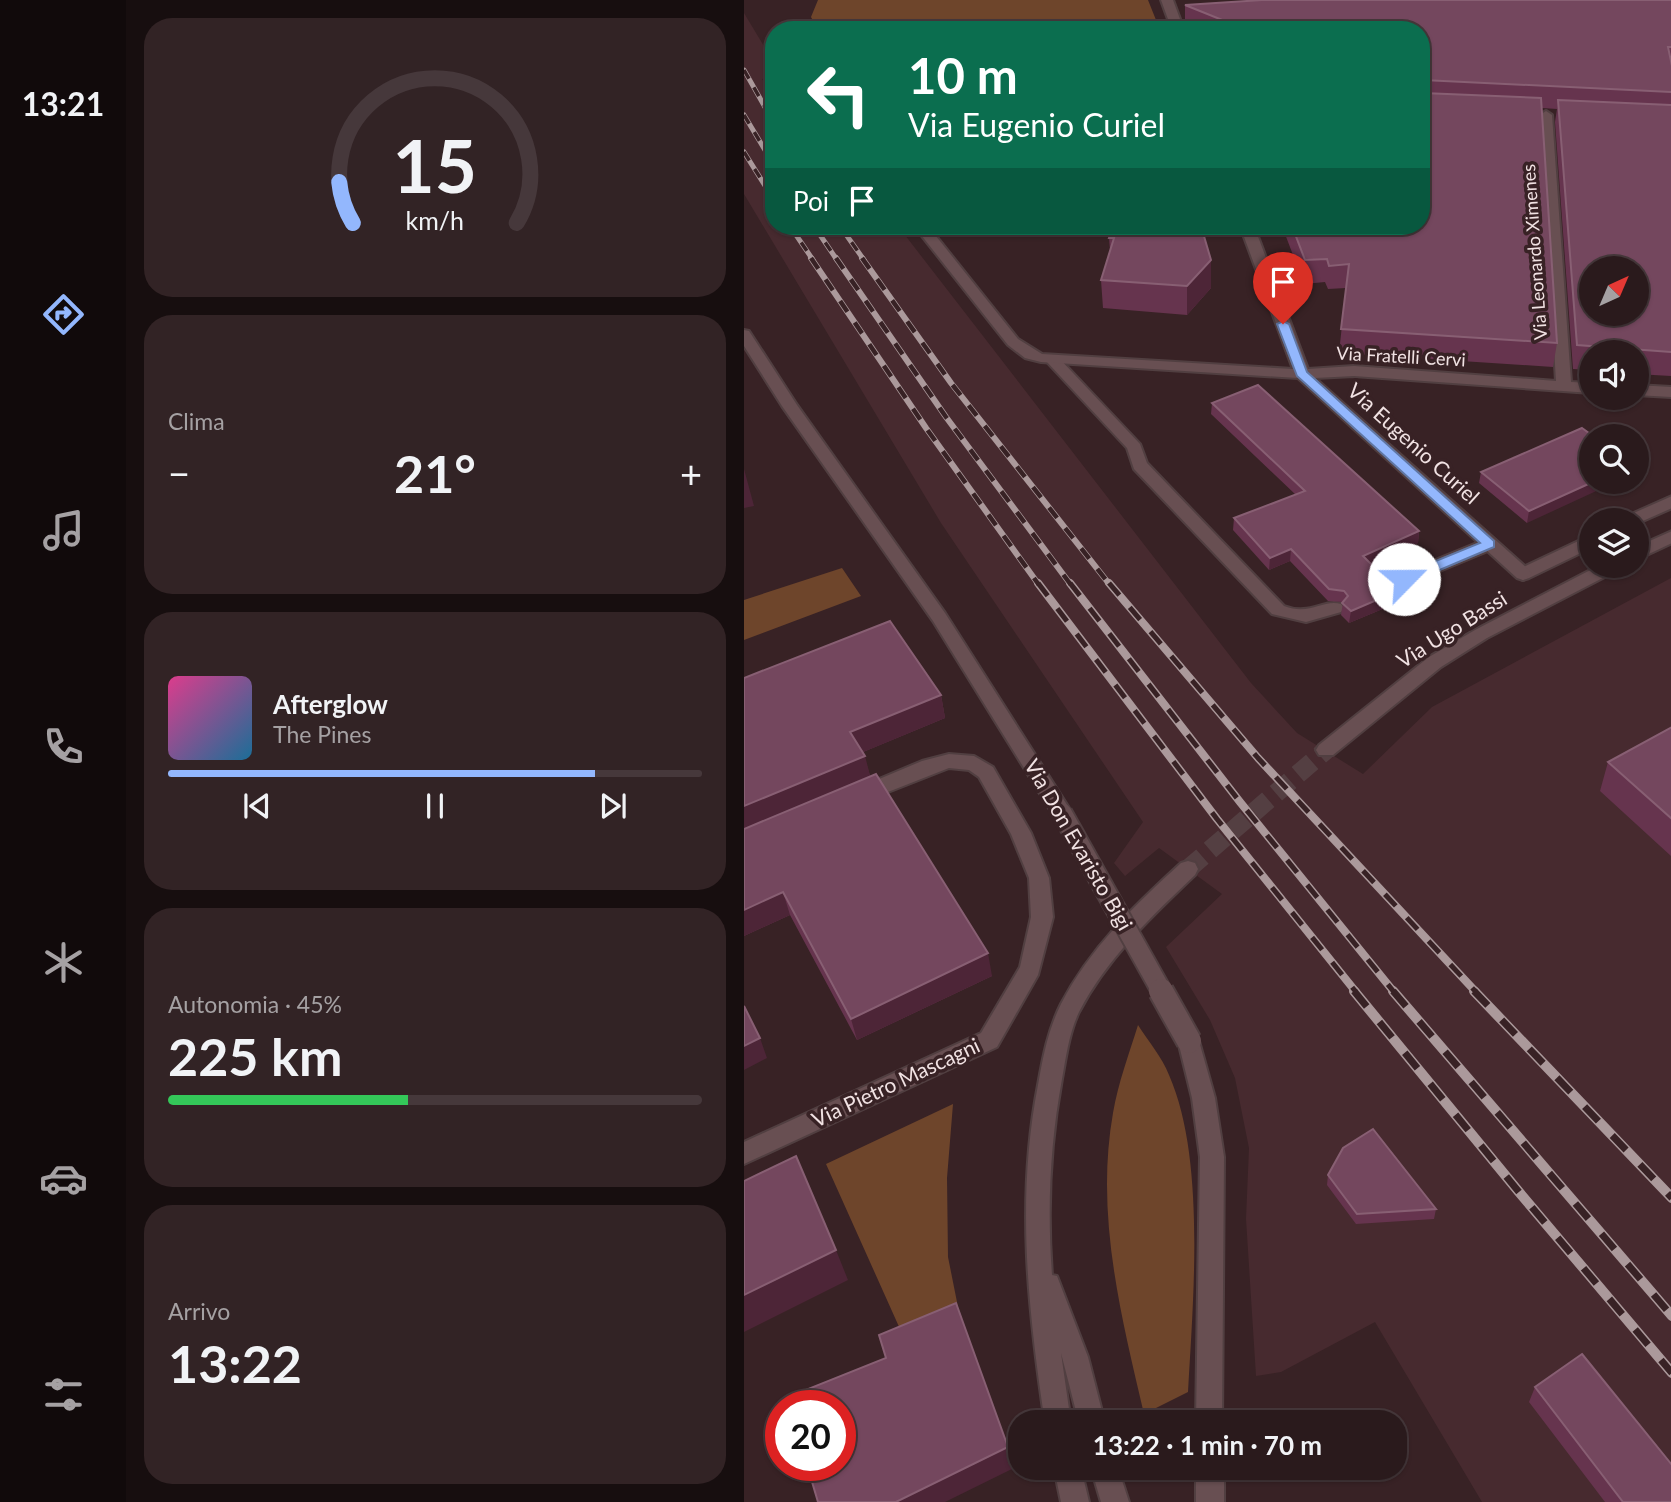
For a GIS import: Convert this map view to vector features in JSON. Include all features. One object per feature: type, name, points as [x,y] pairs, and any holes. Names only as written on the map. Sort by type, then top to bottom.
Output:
[{"type":"street","points":[[1167,0],[1175,21]]},
{"type":"street","name":"Via Leonardo Ximenes","points":[[1546,115],[1564,386]]},
{"type":"street","points":[[928,235],[1013,342],[1030,355],[1046,358],[1134,447],[1140,465],[1278,610],[1297,618],[1311,618],[1335,608]]},
{"type":"street","name":"Via Eugenio Curiel","points":[[1250,235],[1302,374],[1523,574],[1579,547]]},
{"type":"street","name":"Via Don Evaristo Bigi","points":[[744,334],[790,406],[939,617],[1062,813],[1189,1041],[1210,1122],[1212,1157],[1209,1410]]},
{"type":"street","name":"Via Fratelli Cervi","points":[[1046,358],[1302,374],[1354,371],[1579,387]]},
{"type":"street","points":[[1649,391],[1671,392]]},
{"type":"street","points":[[1649,512],[1671,501]]},
{"type":"street","points":[[1649,547],[1671,536]]},
{"type":"street","points":[[1383,588],[1490,544]]},
{"type":"street","name":"Via Ugo Bassi","points":[[1326,750],[1435,662],[1481,634],[1589,578]]},
{"type":"street","name":"Via Pietro Mascagni","points":[[744,1153],[989,1040],[1030,969],[1042,917],[1039,878],[1021,832],[986,772],[974,763],[966,761],[929,766],[843,802]]},
{"type":"street","points":[[1056,1410],[1048,1363],[1035,1178],[1042,1112],[1070,1008],[1107,948],[1188,869]]},
{"type":"street","points":[[1039,1261],[1075,1357],[1089,1410]]},
{"type":"street","points":[[1070,1480],[1075,1502]]},
{"type":"street","points":[[1108,1480],[1115,1502]]},
{"type":"street","points":[[1210,1480],[1210,1502]]},
{"type":"shaded area","points":[[818,0],[1148,0],[1156,21],[813,21],[811,17]]},
{"type":"shaded area","points":[[744,13],[765,48],[765,78],[762,79],[765,83],[765,229],[744,194]]},
{"type":"shaded area","points":[[769,235],[905,235],[1251,683],[1297,733],[1363,774],[1432,707],[1671,578],[1671,1502],[1482,1502],[1375,1322],[1281,1372],[1256,1376],[1246,1219],[1249,1148],[1235,1078],[1210,1020],[1166,947],[1222,894],[1159,848],[1125,876],[1114,863],[1143,822],[941,523]]},
{"type":"shaded area","points":[[842,568],[861,596],[744,640],[744,600]]},
{"type":"shaded area","points":[[1138,1025],[1166,1068],[1181,1109],[1193,1188],[1194,1273],[1188,1392],[1152,1410],[1143,1410],[1119,1302],[1109,1227],[1108,1151],[1121,1080]]},
{"type":"shaded area","points":[[953,1104],[947,1178],[948,1257],[962,1327],[909,1349],[826,1164]]},
{"type":"building","points":[[1262,0],[1672,0],[1672,47],[1668,47],[1672,66],[1672,92],[1430,80],[1430,21],[1225,21],[1185,5]]},
{"type":"building","points":[[1430,93],[1541,98],[1557,343],[1341,329],[1349,264],[1329,266],[1327,259],[1305,260],[1295,235],[1430,235]]},
{"type":"building","points":[[1558,100],[1672,105],[1672,352],[1649,350],[1649,340],[1579,340],[1579,345]]},
{"type":"building","points":[[1110,235],[1204,235],[1211,260],[1187,286],[1101,280],[1114,238],[1109,238]]},
{"type":"building","points":[[1258,385],[1419,531],[1363,556],[1377,570],[1374,578],[1383,584],[1390,583],[1398,591],[1351,611],[1342,603],[1348,596],[1344,591],[1329,589],[1291,549],[1270,558],[1234,518],[1305,491],[1212,403]]},
{"type":"building","points":[[1579,429],[1579,488],[1529,511],[1481,472]]},
{"type":"building","points":[[890,621],[941,695],[850,732],[865,756],[744,806],[744,678]]},
{"type":"building","points":[[1672,727],[1672,819],[1608,762]]},
{"type":"building","points":[[876,774],[988,953],[851,1019],[783,892],[744,910],[744,829]]},
{"type":"building","points":[[744,1006],[760,1038],[744,1046]]},
{"type":"building","points":[[1373,1129],[1436,1209],[1357,1214],[1328,1175],[1343,1148]]},
{"type":"building","points":[[796,1156],[836,1250],[744,1295],[744,1181]]},
{"type":"building","points":[[956,1303],[1008,1447],[896,1502],[818,1502],[812,1481],[856,1481],[856,1390],[806,1390],[886,1358],[879,1335]]},
{"type":"building","points":[[1582,1354],[1672,1465],[1672,1502],[1623,1502],[1535,1387]]},
{"type":"tunnel","points":[[1188,869],[1326,750]]},
{"type":"railway","points":[[744,70],[765,107]]},
{"type":"railway","points":[[744,115],[765,150]]},
{"type":"railway","points":[[744,152],[765,186]]},
{"type":"railway","points":[[796,235],[813,260]]},
{"type":"railway","points":[[820,235],[837,260]]},
{"type":"railway","points":[[846,235],[864,260]]},
{"type":"railway","points":[[811,258],[926,428],[1039,585]]},
{"type":"railway","points":[[836,258],[946,417],[1071,585]]},
{"type":"railway","points":[[862,258],[951,383],[1110,585]]},
{"type":"railway","points":[[1038,583],[1217,819],[1356,992]]},
{"type":"railway","points":[[1070,583],[1240,802],[1394,992]]},
{"type":"railway","points":[[1109,583],[1258,758],[1476,992]]},
{"type":"railway","points":[[1354,991],[1672,1373]]},
{"type":"railway","points":[[1393,991],[1672,1316]]},
{"type":"railway","points":[[1474,991],[1672,1198]]},
{"type":"route","points":[[1283,324],[1302,374],[1490,544],[1404,579]]}]
